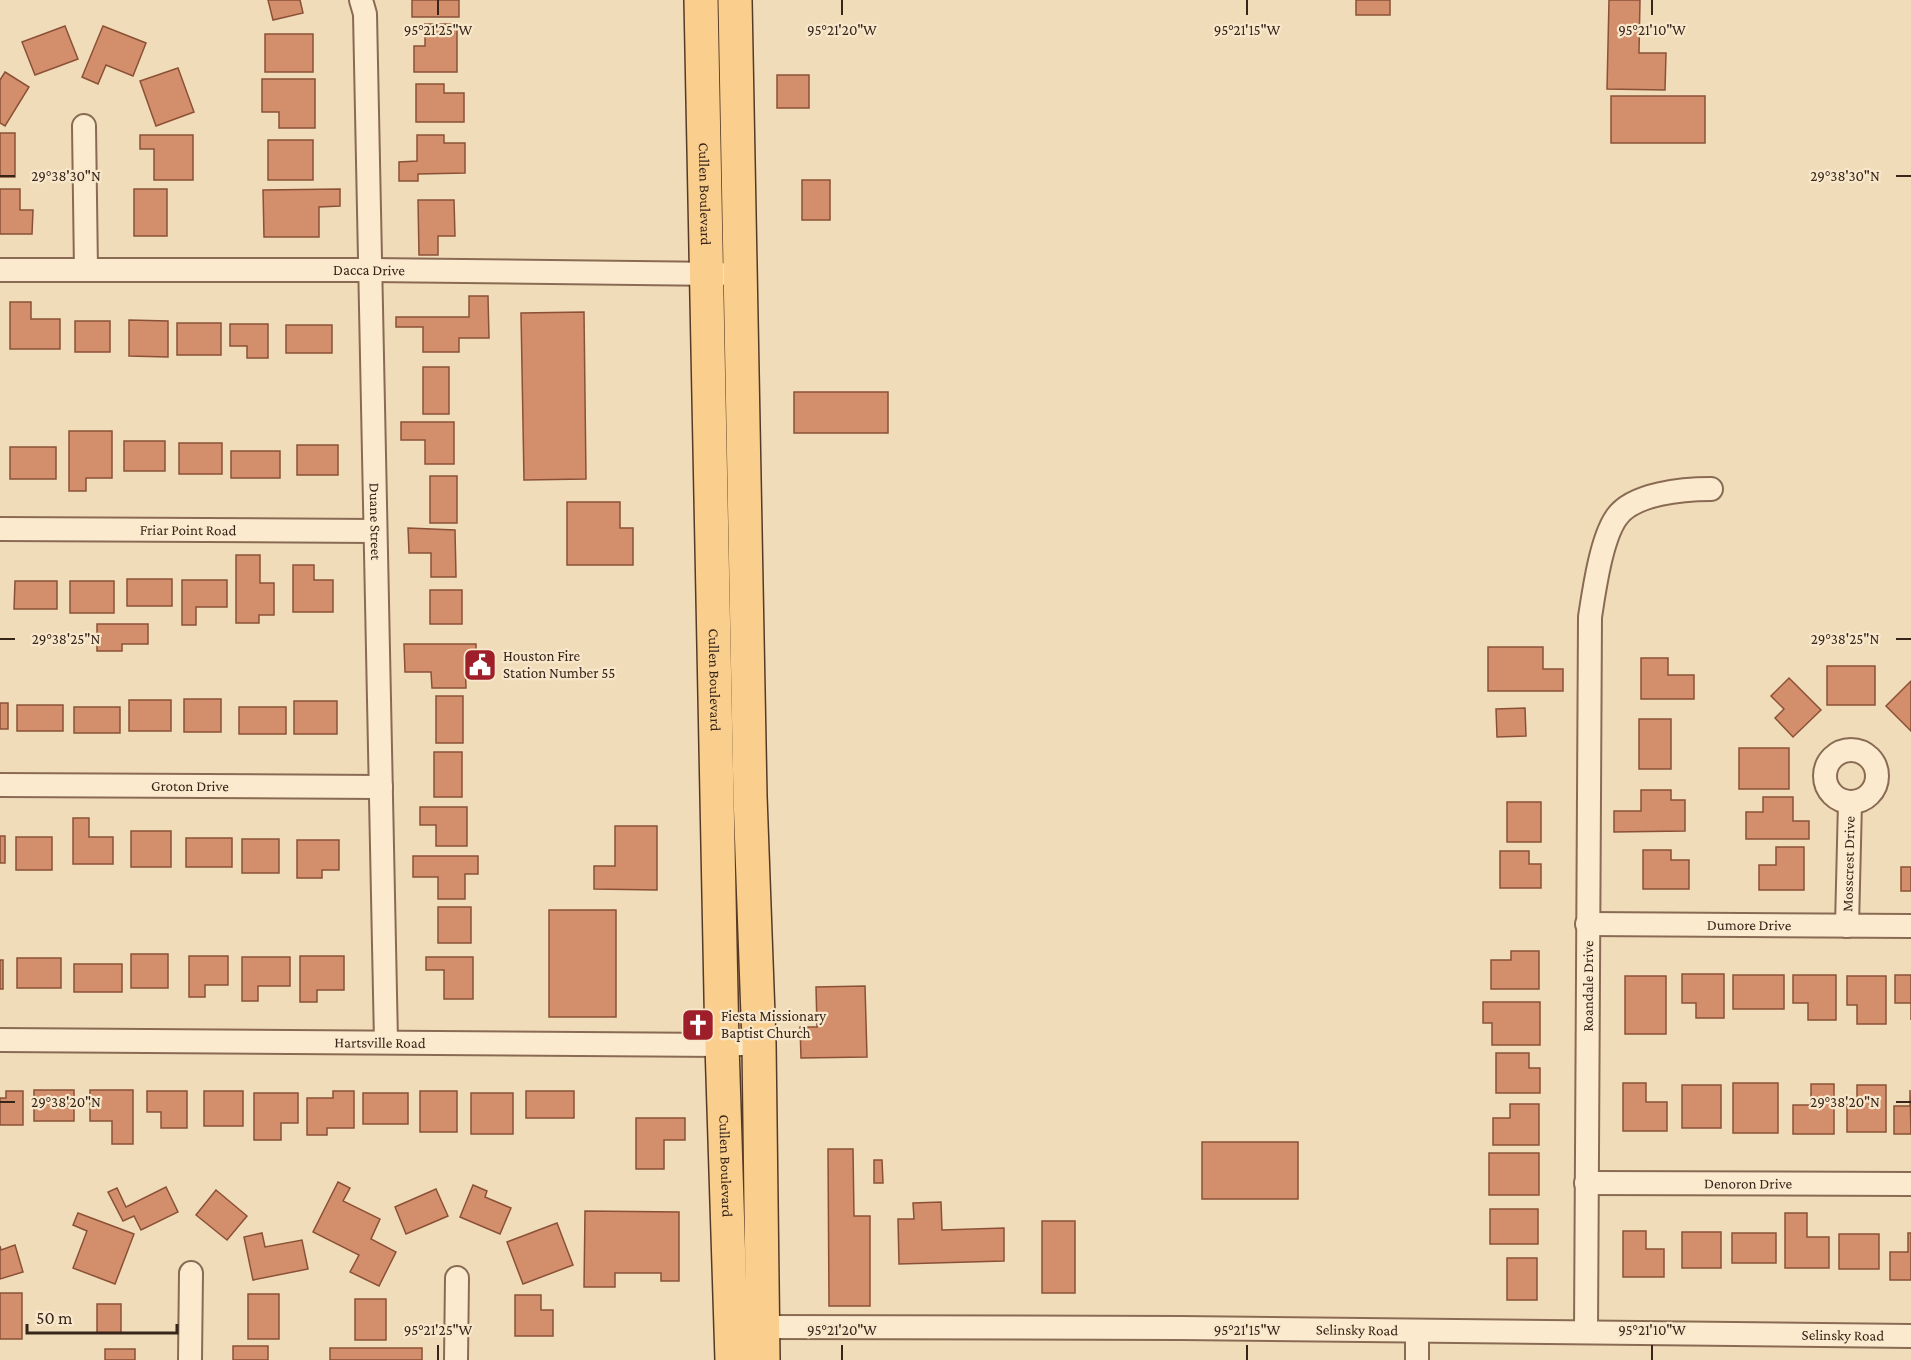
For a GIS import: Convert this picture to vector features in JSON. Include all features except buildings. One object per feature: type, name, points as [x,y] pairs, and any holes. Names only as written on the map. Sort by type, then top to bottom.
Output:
[{"type":"main road","name":"Cullen Boulevard","points":[[701,0],[722,1045],[746,1327],[763,1360]]},
{"type":"main road","name":"Cullen Boulevard","points":[[732,1360],[746,1327],[759,1043],[750,796],[735,0]]},
{"type":"main road","points":[[713,553],[745,554]]},
{"type":"main road","points":[[717,796],[750,796]]},
{"type":"street","name":"Duane Street","points":[[361,0],[365,14],[386,1042]]},
{"type":"street","points":[[84,126],[86,270]]},
{"type":"street","name":"Dacca Drive","points":[[0,270],[739,273]]},
{"type":"street","name":"Roandale Drive","points":[[1586,1332],[1588,639],[1594,585],[1605,544],[1616,517],[1633,504],[1656,495],[1684,489],[1711,489]]},
{"type":"street","name":"Friar Point Road","points":[[0,529],[375,531]]},
{"type":"street","name":"Groton Drive","points":[[0,785],[381,787]]},
{"type":"street","name":"Mosscrest Drive","points":[[1848,926],[1850,802]]},
{"type":"street","name":"Dumore Drive","points":[[1587,924],[1911,926]]},
{"type":"street","name":"Hartsville Road","points":[[0,1040],[722,1045],[759,1043]]},
{"type":"street","name":"Denoron Drive","points":[[1586,1183],[1911,1184]]},
{"type":"street","points":[[190,1273],[190,1360]]},
{"type":"street","points":[[456,1360],[457,1278]]},
{"type":"street","name":"Selinsky Road","points":[[746,1327],[1911,1336]]},
{"type":"street","points":[[1417,1331],[1417,1360]]},
{"type":"place","name":"Houston Fire Station Number 55","points":[[480,665]]},
{"type":"place","name":"Fiesta Missionary Baptist Church","points":[[698,1025]]}]
